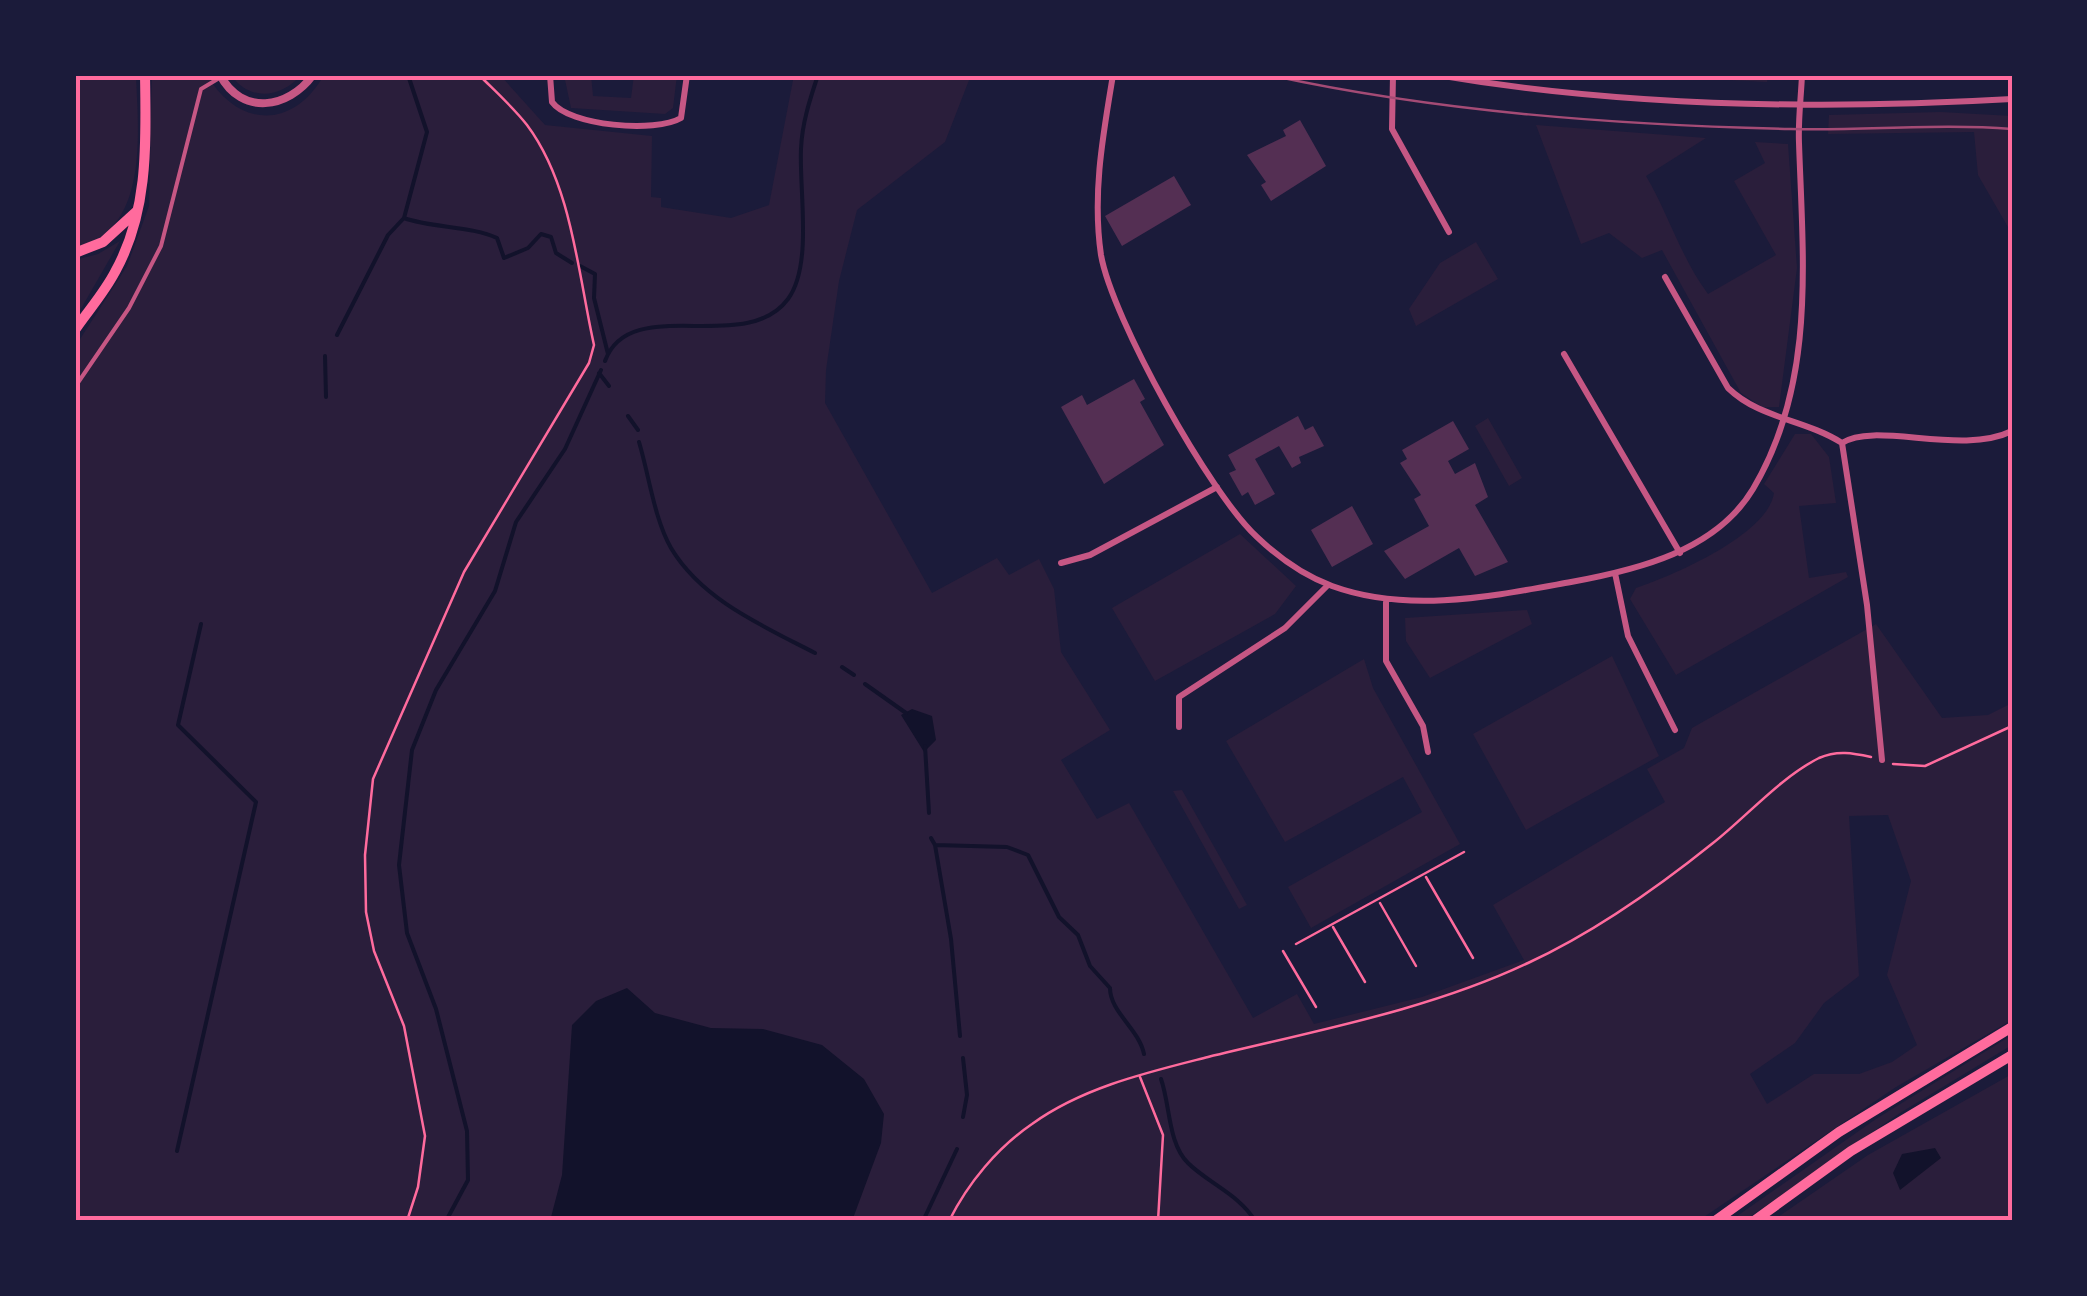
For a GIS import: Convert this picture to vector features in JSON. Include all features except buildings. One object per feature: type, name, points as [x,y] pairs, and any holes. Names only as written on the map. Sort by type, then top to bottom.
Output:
[{"type":"main road","points":[[75,330],[115,272],[138,210],[144,176],[144,75]]},
{"type":"main road","points":[[75,253],[103,242],[138,210]]},
{"type":"main road","points":[[1715,1221],[1839,1132],[2012,1027]]},
{"type":"main road","points":[[1754,1221],[1851,1150],[2012,1055]]},
{"type":"street","points":[[220,76],[236,95],[258,104],[284,101],[312,75]]},
{"type":"street","points":[[550,75],[552,102],[572,119],[656,126],[681,118],[687,75]]},
{"type":"street","points":[[1113,75],[1097,198],[1110,291],[1135,347],[1216,487],[1254,535],[1289,563],[1328,585],[1386,600],[1482,598],[1616,574],[1680,554],[1722,524],[1751,493],[1787,416],[1804,317],[1802,75]]},
{"type":"street","points":[[1393,75],[1392,129],[1449,232]]},
{"type":"street","points":[[1437,75],[1570,94],[1800,104],[2012,99]]},
{"type":"street","points":[[1666,277],[1728,388],[1753,409],[1787,416],[1842,443],[1865,435],[1932,442],[1984,440],[2012,430]]},
{"type":"street","points":[[1564,354],[1680,554]]},
{"type":"street","points":[[1842,443],[1867,605],[1882,760]]},
{"type":"street","points":[[1061,563],[1090,554],[1216,487]]},
{"type":"street","points":[[1616,574],[1628,636],[1675,730]]},
{"type":"street","points":[[1179,727],[1179,697],[1285,628],[1328,585]]},
{"type":"street","points":[[1386,600],[1386,660],[1423,726],[1428,752]]},
{"type":"lane","points":[[75,387],[129,308],[161,246],[184,173],[201,89],[220,76]]},
{"type":"path","points":[[408,1221],[418,1187],[425,1136],[404,1026],[374,951],[366,912],[365,855],[373,779],[464,572],[594,355],[559,194],[534,136],[479,75]]},
{"type":"path","points":[[949,1221],[987,1164],[1031,1124],[1081,1096],[1140,1076],[1407,1005],[1529,963],[1593,927],[1709,847],[1820,758],[1846,751],[1904,767],[1925,766],[2012,726]]},
{"type":"path","points":[[1296,944],[1464,852]]},
{"type":"path","points":[[1425,875],[1472,958]]},
{"type":"path","points":[[1379,901],[1416,966]]},
{"type":"path","points":[[1333,927],[1365,982]]},
{"type":"path","points":[[1283,951],[1316,1007]]},
{"type":"path","points":[[1140,1076],[1163,1135],[1158,1221]]},
{"type":"shaded area","points":[[75,75],[136,75],[138,123],[128,201],[116,222],[99,238],[75,247]]},
{"type":"shaded area","points":[[152,75],[207,75],[234,105],[266,116],[297,106],[324,75],[500,75],[545,125],[652,136],[651,197],[661,198],[661,207],[731,218],[769,205],[794,75],[971,75],[945,142],[857,210],[839,281],[825,403],[932,593],[997,558],[1009,575],[1039,559],[1054,589],[1061,652],[1110,730],[1061,760],[1097,819],[1129,803],[1253,1018],[1297,994],[1314,1024],[1422,997],[1524,960],[1493,905],[1665,802],[1647,769],[1684,748],[1692,728],[1876,624],[1942,718],[1988,715],[2012,703],[2012,1020],[1896,1087],[1698,1221],[75,1221],[75,347],[127,266],[149,206]],"holes":[[[1888,815],[1911,881],[1887,975],[1917,1045],[1892,1062],[1859,1074],[1814,1074],[1767,1104],[1750,1074],[1795,1043],[1824,1003],[1859,976],[1849,816]]]},
{"type":"shaded area","points":[[231,75],[301,75],[284,88],[266,94],[247,90]]},
{"type":"shaded area","points":[[564,75],[591,75],[593,96],[631,98],[634,75],[677,75],[673,108],[665,114],[571,108]]},
{"type":"shaded area","points":[[1639,75],[1768,75],[1767,82]]},
{"type":"shaded area","points":[[1941,112],[2012,116],[2012,234],[1978,175],[1974,132],[1828,134],[1829,115]]},
{"type":"shaded area","points":[[1536,125],[1706,138],[1646,176],[1708,294],[1776,255],[1734,181],[1765,163],[1755,142],[1788,144],[1797,268],[1779,407],[1762,407],[1741,393],[1662,250],[1642,258],[1609,233],[1581,244]]},
{"type":"shaded area","points":[[120,241],[75,319],[75,260],[98,254]]},
{"type":"shaded area","points":[[1476,242],[1498,279],[1416,326],[1409,309],[1440,263]]},
{"type":"shaded area","points":[[1488,418],[1522,478],[1509,486],[1475,426]]},
{"type":"shaded area","points":[[1795,434],[1811,434],[1829,457],[1836,503],[1799,506],[1809,578],[1846,572],[1848,577],[1676,675],[1630,599],[1636,588],[1716,552],[1755,524],[1768,509],[1774,493],[1764,484]]},
{"type":"shaded area","points":[[1240,534],[1296,586],[1275,614],[1155,681],[1112,608]]},
{"type":"shaded area","points":[[1527,610],[1532,624],[1430,678],[1406,641],[1405,618]]},
{"type":"shaded area","points":[[1612,656],[1659,756],[1526,830],[1473,734]]},
{"type":"shaded area","points":[[1364,659],[1373,688],[1460,844],[1311,928],[1288,887],[1422,812],[1403,777],[1285,842],[1226,741]]},
{"type":"shaded area","points":[[912,709],[932,716],[936,740],[924,752],[901,715]]},
{"type":"shaded area","points":[[1182,790],[1247,905],[1239,909],[1173,791]]},
{"type":"shaded area","points":[[627,988],[655,1013],[711,1028],[763,1029],[822,1045],[864,1079],[884,1114],[881,1143],[852,1221],[550,1221],[562,1175],[572,1025],[596,1001]]},
{"type":"shaded area","points":[[2012,1035],[2012,1045],[1900,1113],[1744,1221],[1730,1221],[1876,1119]]},
{"type":"shaded area","points":[[2012,1074],[2012,1221],[1772,1221],[1868,1155]]},
{"type":"shaded area","points":[[1935,1148],[1941,1158],[1900,1190],[1893,1173],[1902,1154]]},
{"type":"waterway","points":[[408,75],[427,132],[404,218],[497,238],[504,258],[528,248],[541,234],[551,237],[556,253],[572,263]]},
{"type":"waterway","points":[[605,361],[618,341],[638,330],[745,323],[769,315],[788,299],[796,285],[803,248],[802,139],[818,75]]},
{"type":"waterway","points":[[337,335],[388,235],[404,218]]},
{"type":"waterway","points":[[580,266],[595,274],[594,298],[608,354]]},
{"type":"waterway","points":[[325,356],[326,397]]},
{"type":"waterway","points":[[446,1221],[468,1180],[467,1131],[436,1009],[407,933],[399,865],[412,750],[436,690],[495,591],[516,522],[565,449],[601,370]]},
{"type":"waterway","points":[[599,373],[609,386]]},
{"type":"waterway","points":[[628,416],[638,430]]},
{"type":"waterway","points":[[639,442],[660,523],[684,566],[699,583],[735,610],[815,653]]},
{"type":"waterway","points":[[177,1151],[256,802],[178,725],[201,624]]},
{"type":"waterway","points":[[842,667],[854,675]]},
{"type":"waterway","points":[[865,684],[906,713]]},
{"type":"waterway","points":[[925,746],[929,813]]},
{"type":"waterway","points":[[931,838],[935,845],[1007,847],[1028,855],[1059,917],[1078,935],[1090,966],[1110,988],[1115,1005],[1144,1054]]},
{"type":"waterway","points":[[935,845],[951,939],[960,1036]]},
{"type":"waterway","points":[[963,1058],[967,1095],[963,1117]]},
{"type":"waterway","points":[[1161,1079],[1181,1155],[1241,1204],[1255,1221]]},
{"type":"waterway","points":[[923,1221],[957,1149]]},
{"type":"tram line","points":[[1269,75],[1398,98],[1594,120],[1791,129],[2012,129]]}]
